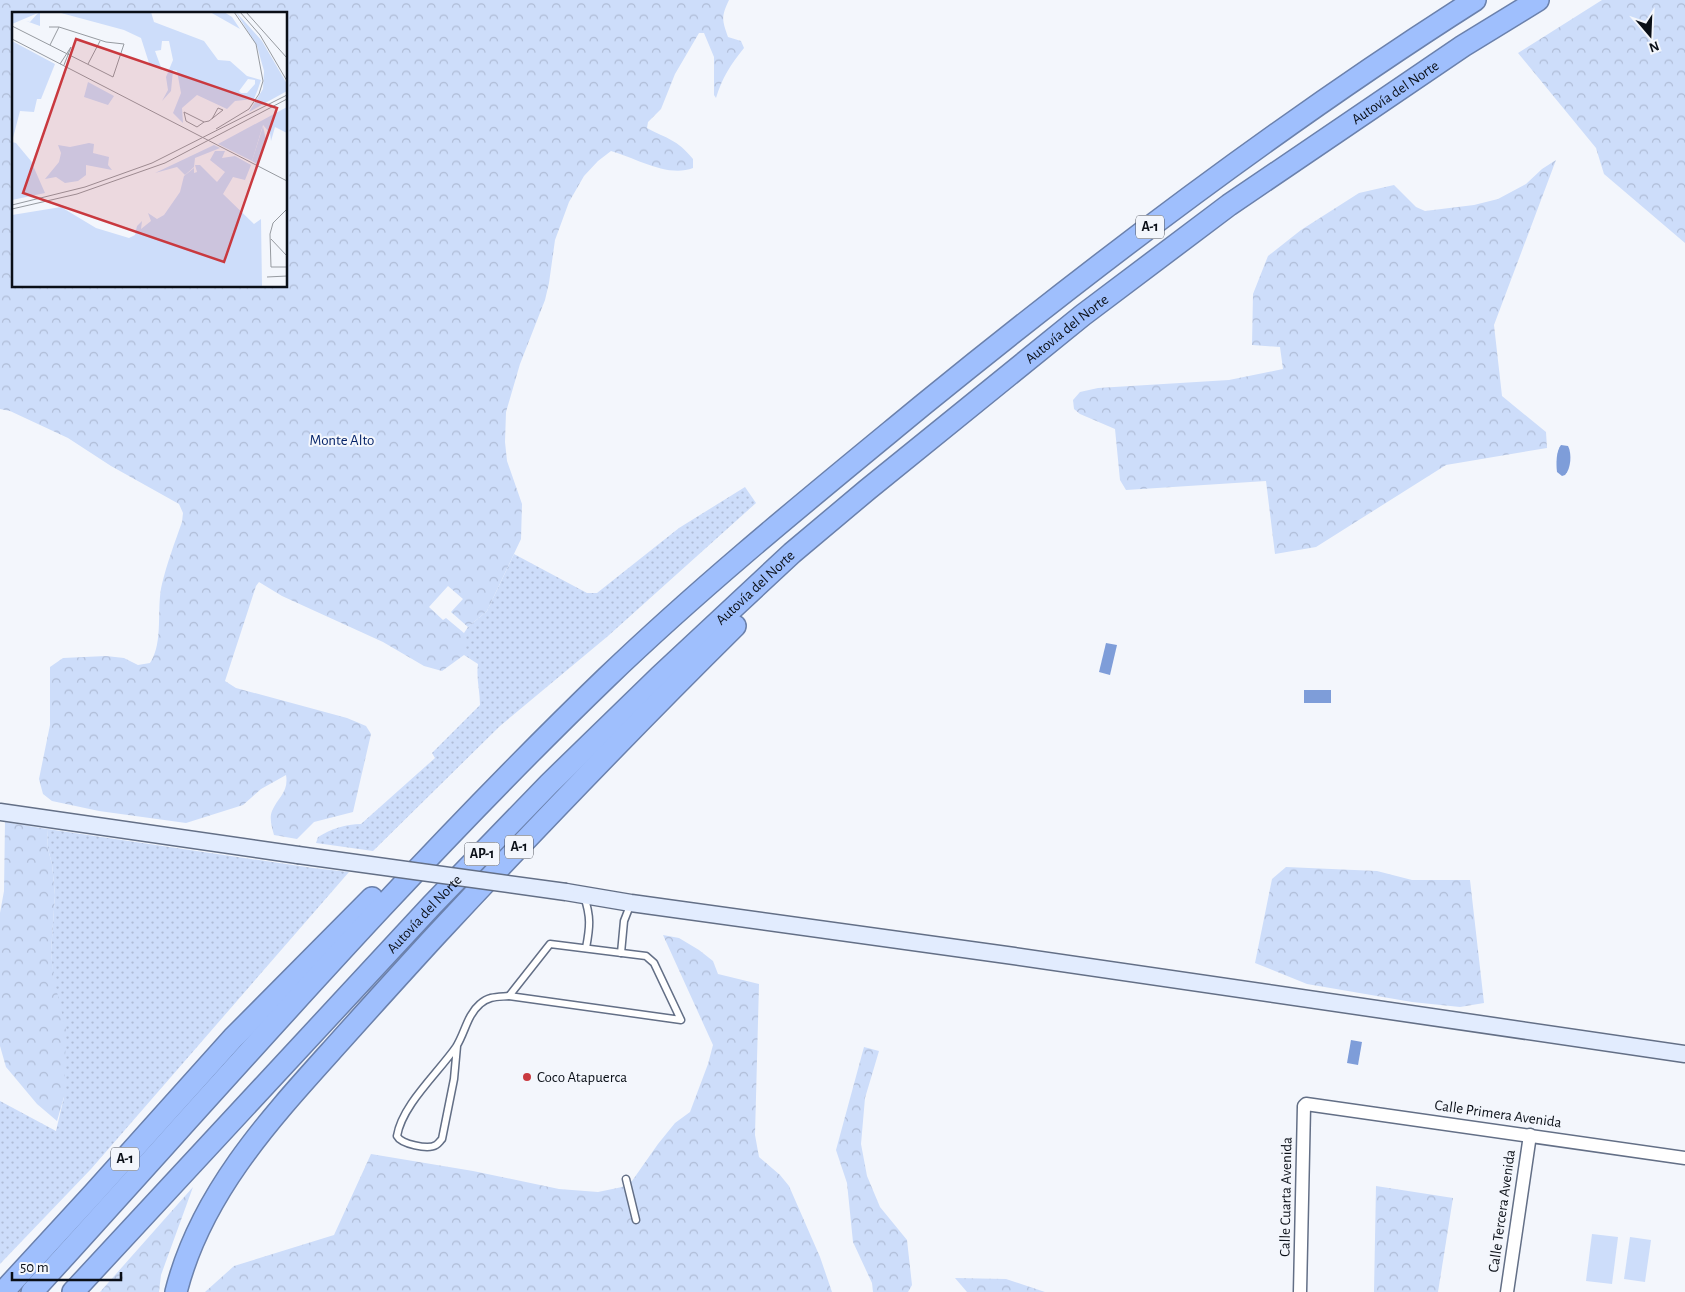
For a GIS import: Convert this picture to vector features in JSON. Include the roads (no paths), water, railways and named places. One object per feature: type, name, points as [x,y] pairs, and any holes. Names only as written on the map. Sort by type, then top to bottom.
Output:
[{"type":"highway","name":"Autovía del Norte","points":[[32,1292],[254,1045],[437,847],[617,668],[698,593],[869,449],[1029,319],[1127,244],[1341,89],[1475,0]]},
{"type":"highway","name":"Autovía del Norte","points":[[73,1292],[432,905],[549,784],[660,676],[792,553],[1083,315],[1229,206],[1463,46],[1538,0]]},
{"type":"highway","name":"A-1","points":[[176,1292],[182,1268],[206,1214],[223,1185],[253,1142],[280,1109],[430,941],[530,834],[668,692],[787,574],[920,447]]},
{"type":"highway","name":"A-1","points":[[3,1292],[233,1038],[301,968],[414,857],[437,847]]},
{"type":"main road","points":[[0,812],[1014,956],[1685,1054]]},
{"type":"street","name":"Calle Primera Avenida","points":[[1306,1104],[1685,1158]]},
{"type":"street","name":"Calle Cuarta Avenida","points":[[1300,1292],[1304,1106],[1306,1104]]},
{"type":"street","name":"Calle Tercera Avenida","points":[[1507,1292],[1530,1135]]},
{"type":"lane","points":[[584,895],[590,925],[586,948]]},
{"type":"lane","points":[[621,953],[624,921],[631,903]]},
{"type":"lane","points":[[457,1046],[454,1080],[442,1139],[437,1145],[430,1148],[399,1140],[396,1136],[398,1126],[422,1089],[457,1046],[470,1017],[479,1005],[489,997],[509,996],[681,1020],[654,963],[646,956],[550,944],[509,996]]},
{"type":"lane","points":[[626,1179],[636,1220]]},
{"type":"water","points":[[1561,445],[1568,446],[1570,457],[1569,469],[1562,476],[1557,472],[1556,465],[1557,454]]},
{"type":"water","points":[[1106,643],[1117,645],[1110,675],[1099,672]]},
{"type":"water","points":[[1304,690],[1331,690],[1331,703],[1304,703]]},
{"type":"water","points":[[1351,1040],[1362,1042],[1358,1065],[1347,1063]]},
{"type":"place","name":"Coco Atapuerca","points":[[527,1077]]},
{"type":"park label","name":"Monte Alto","points":[[342,440]]}]
